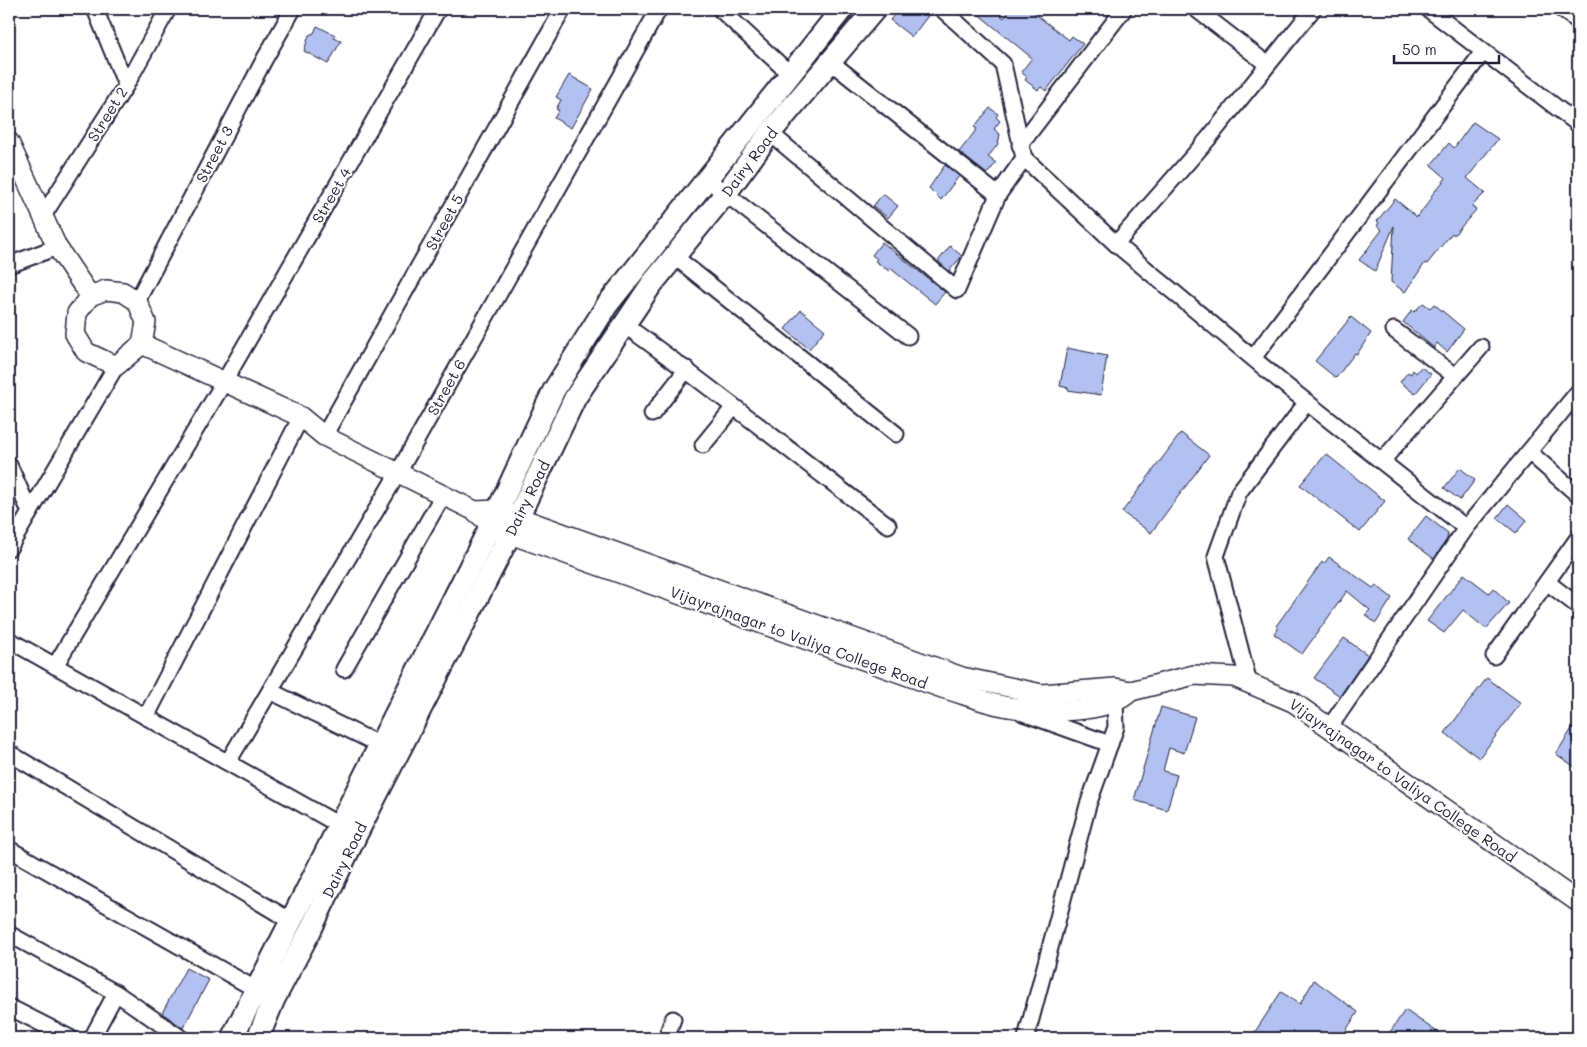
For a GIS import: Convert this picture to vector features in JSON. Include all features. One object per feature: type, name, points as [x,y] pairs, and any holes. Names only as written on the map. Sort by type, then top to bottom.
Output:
[{"type":"main road","name":"Dairy Road","points":[[232,1038],[310,931],[380,745],[488,515],[577,350],[607,305],[842,9]]},
{"type":"main road","name":"Dairy Road","points":[[258,1038],[265,994],[292,921],[348,829],[514,526],[575,398],[623,324],[674,256],[726,192],[770,133],[832,63],[876,9]]},
{"type":"street","points":[[95,9],[126,84]]},
{"type":"street","name":"Street 2","points":[[43,216],[126,84],[168,9]]},
{"type":"street","name":"Street 3","points":[[137,301],[264,60],[294,9]]},
{"type":"street","name":"Street 4","points":[[55,666],[224,382],[438,9]]},
{"type":"street","name":"Street 5","points":[[324,436],[563,9]]},
{"type":"street","name":"Street 6","points":[[228,762],[398,473],[659,9]]},
{"type":"street","points":[[720,9],[790,74]]},
{"type":"street","points":[[942,9],[1003,64],[1022,151],[1116,244],[1307,402],[1466,528]]},
{"type":"street","points":[[770,133],[957,290],[998,195],[1022,151],[1124,9]]},
{"type":"street","points":[[1196,9],[1267,64]]},
{"type":"street","points":[[1116,244],[1208,140],[1313,9]]},
{"type":"street","points":[[1428,9],[1578,124]]},
{"type":"street","points":[[1561,9],[1578,21]]},
{"type":"street","points":[[1253,358],[1483,52]]},
{"type":"street","points":[[832,63],[998,195]]},
{"type":"street","points":[[11,151],[57,248],[90,296]]},
{"type":"street","points":[[707,179],[908,336]]},
{"type":"street","points":[[9,265],[57,248]]},
{"type":"street","points":[[674,256],[896,434]]},
{"type":"street","points":[[9,548],[116,366],[142,344],[146,322],[137,301],[123,292],[106,290],[90,296],[77,313],[76,334],[86,352],[116,366]]},
{"type":"street","points":[[623,324],[687,369],[888,525]]},
{"type":"street","points":[[1394,330],[1455,376]]},
{"type":"street","name":"Vijayrajnagar to Valiya College Road","points":[[142,344],[301,417],[324,436],[443,495],[488,515],[942,688],[1007,707],[1074,710],[1114,702],[1123,699],[1131,691]]},
{"type":"street","points":[[1382,461],[1481,347]]},
{"type":"street","points":[[652,414],[687,369]]},
{"type":"street","points":[[1329,728],[1466,528],[1578,392]]},
{"type":"street","points":[[1248,684],[1216,556],[1239,492],[1307,402]]},
{"type":"street","points":[[703,445],[734,407]]},
{"type":"street","points":[[146,717],[301,417]]},
{"type":"street","points":[[1529,452],[1577,493]]},
{"type":"street","points":[[9,465],[30,512]]},
{"type":"street","points":[[344,669],[443,495]]},
{"type":"street","name":"Vijayrajnagar to Valiya College Road","points":[[514,526],[962,677],[1042,694],[1115,688],[1131,691],[1194,675],[1234,677],[1293,702],[1578,902]]},
{"type":"street","points":[[1494,656],[1578,538]]},
{"type":"street","points":[[1547,582],[1578,606]]},
{"type":"street","points":[[9,640],[348,829]]},
{"type":"street","points":[[270,691],[380,745]]},
{"type":"street","points":[[1026,1038],[1088,805],[1116,727],[1114,702]]},
{"type":"street","points":[[1007,707],[1110,744]]},
{"type":"street","points":[[9,753],[292,921]]},
{"type":"street","points":[[9,849],[265,994]]},
{"type":"street","points":[[9,934],[116,992],[181,1038]]},
{"type":"street","points":[[92,1038],[116,992]]},
{"type":"street","points":[[9,1007],[70,1038]]},
{"type":"street","points":[[666,1038],[673,1019]]},
{"type":"building","points":[[899,9],[933,9],[912,37],[890,20]]},
{"type":"building","points":[[972,9],[993,9],[1004,18],[1012,9],[1029,9],[1069,40],[1072,36],[1083,44],[1046,91],[1041,87],[1038,90],[1025,80],[1027,77],[1021,72],[1032,58]]},
{"type":"building","points":[[317,26],[335,35],[334,38],[341,41],[328,64],[304,51],[309,35],[314,33]]},
{"type":"building","points":[[569,75],[593,89],[571,128],[554,118],[559,110],[556,109],[561,100],[556,97]]},
{"type":"building","points":[[990,108],[998,114],[996,117],[1000,121],[994,129],[1000,134],[998,144],[988,157],[996,163],[987,174],[959,152],[977,129],[974,127]]},
{"type":"building","points":[[1473,122],[1498,139],[1467,178],[1485,193],[1472,206],[1476,210],[1454,235],[1452,233],[1427,264],[1425,263],[1405,292],[1391,282],[1394,226],[1375,271],[1359,260],[1382,230],[1377,226],[1379,223],[1377,221],[1395,199],[1417,217],[1446,178],[1431,165],[1449,143],[1454,148]]},
{"type":"building","points":[[945,165],[959,176],[941,200],[929,188]]},
{"type":"building","points":[[883,194],[898,206],[888,218],[873,206]]},
{"type":"building","points":[[882,242],[945,292],[935,304],[890,268],[889,271],[875,261],[877,259],[872,255]]},
{"type":"building","points":[[950,246],[962,256],[949,271],[938,261]]},
{"type":"building","points":[[1423,303],[1430,308],[1434,304],[1464,329],[1447,352],[1437,343],[1434,348],[1403,322],[1412,310],[1414,312]]},
{"type":"building","points":[[801,310],[825,330],[809,349],[785,329]]},
{"type":"building","points":[[1351,317],[1371,333],[1357,354],[1355,353],[1336,378],[1315,361]]},
{"type":"building","points":[[1067,348],[1107,356],[1101,395],[1068,390],[1068,388],[1060,386]]},
{"type":"building","points":[[1421,367],[1431,374],[1415,394],[1400,382],[1408,372],[1411,374],[1413,370],[1416,373]]},
{"type":"building","points":[[1181,433],[1209,455],[1151,533],[1122,512]]},
{"type":"building","points":[[1326,454],[1385,501],[1360,532],[1300,485]]},
{"type":"building","points":[[1460,468],[1475,480],[1460,500],[1444,488]]},
{"type":"building","points":[[1508,504],[1527,520],[1516,533],[1497,518]]},
{"type":"building","points":[[1426,516],[1448,533],[1447,539],[1434,559],[1408,539]]},
{"type":"building","points":[[1329,557],[1373,588],[1376,585],[1392,598],[1376,623],[1365,615],[1370,610],[1347,591],[1302,654],[1274,634],[1278,627],[1276,626],[1322,562],[1324,564]]},
{"type":"building","points":[[1464,574],[1489,593],[1493,588],[1509,603],[1486,629],[1463,610],[1444,633],[1427,621]]},
{"type":"building","points":[[1344,638],[1368,655],[1340,696],[1314,678]]},
{"type":"building","points":[[1487,678],[1521,703],[1479,758],[1445,733]]},
{"type":"building","points":[[1161,707],[1195,717],[1184,753],[1169,748],[1163,771],[1177,775],[1167,810],[1134,800]]},
{"type":"building","points":[[1578,719],[1578,769],[1556,754]]},
{"type":"building","points":[[186,968],[209,980],[183,1028],[162,1013]]},
{"type":"building","points":[[1314,980],[1358,1012],[1341,1038],[1251,1038],[1281,992],[1300,1004]]},
{"type":"building","points":[[1405,1010],[1446,1038],[1386,1038]]}]
